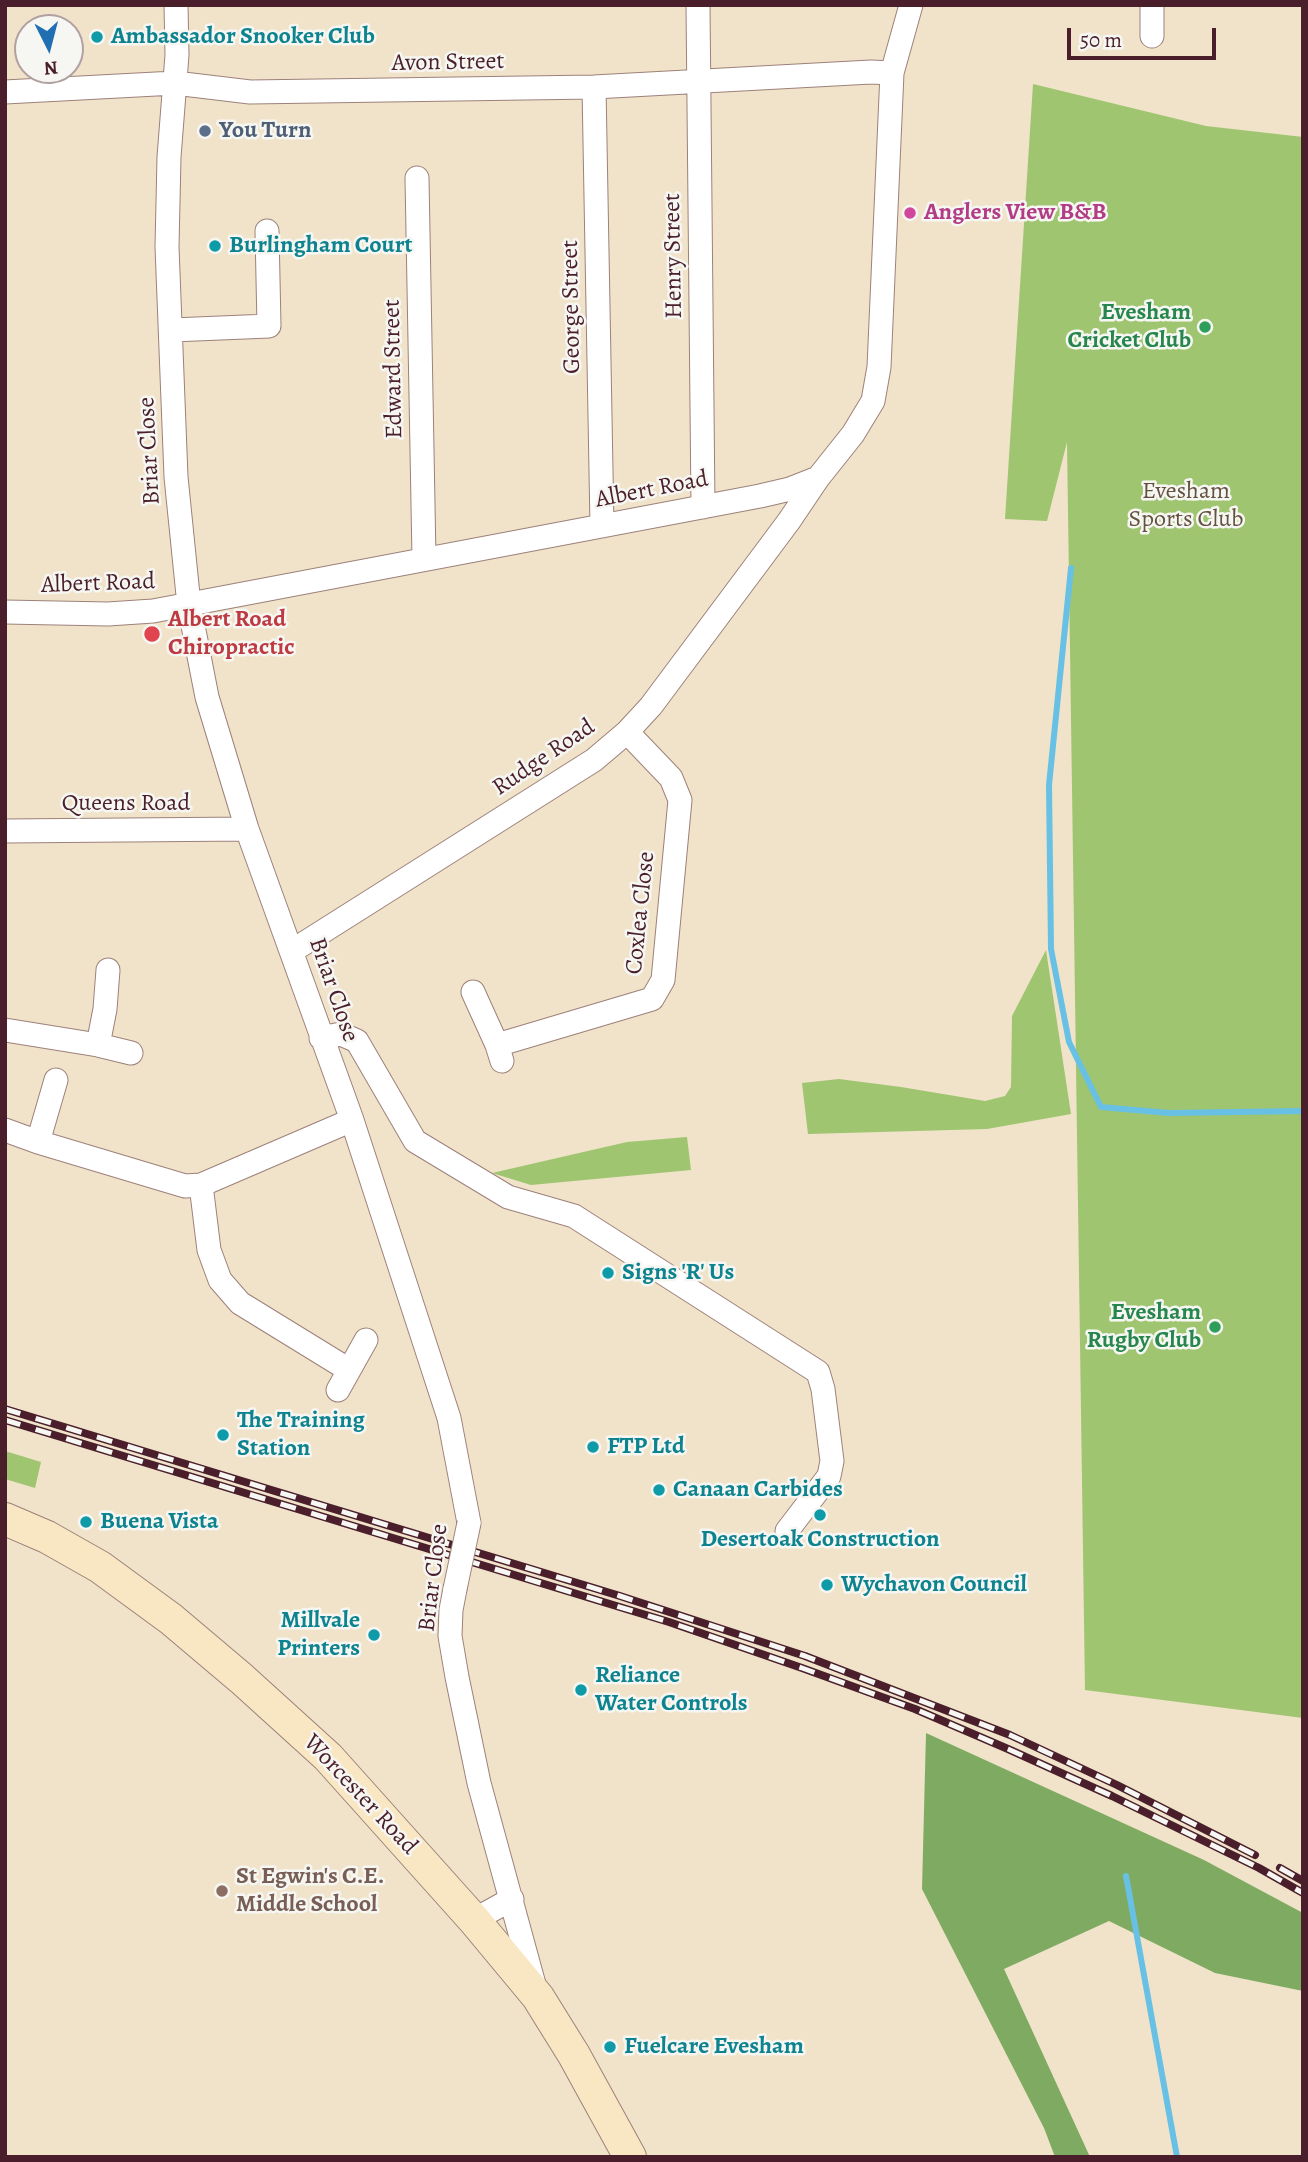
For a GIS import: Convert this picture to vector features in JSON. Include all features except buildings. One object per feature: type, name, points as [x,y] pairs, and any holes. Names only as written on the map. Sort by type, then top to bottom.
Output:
[{"type":"main road","name":"Worcester Road","points":[[6,1521],[47,1536],[100,1567],[172,1619],[328,1757],[474,1920],[538,1997],[574,2055],[630,2157]]},
{"type":"street","name":"Briar Close","points":[[176,5],[177,55],[169,157],[167,247],[176,477],[189,605],[207,697],[247,829],[352,1120],[449,1418],[469,1523],[451,1610],[450,1636],[479,1783],[538,1997]]},
{"type":"street","name":"Henry Street","points":[[698,5],[703,507]]},
{"type":"street","points":[[818,478],[853,434],[873,401],[879,367],[892,74],[911,5]]},
{"type":"street","points":[[1152,5],[1152,36]]},
{"type":"street","name":"Avon Street","points":[[5,92],[175,83],[250,92],[594,87],[871,72],[892,74]]},
{"type":"street","name":"George Street","points":[[594,87],[602,526]]},
{"type":"street","name":"Edward Street","points":[[417,178],[424,559]]},
{"type":"street","points":[[172,330],[269,326],[267,231]]},
{"type":"street","name":"Albert Road","points":[[5,612],[108,614],[153,611],[703,507],[790,489],[818,478]]},
{"type":"street","name":"Rudge Road","points":[[292,951],[594,760],[626,732],[657,697],[789,522],[818,478]]},
{"type":"street","name":"Coxlea Close","points":[[473,992],[500,1053],[652,999],[663,980],[680,800],[671,778],[626,732]]},
{"type":"street","name":"Queens Road","points":[[5,831],[247,829]]},
{"type":"street","points":[[98,1045],[105,1010],[108,970]]},
{"type":"street","points":[[5,1030],[131,1053]]},
{"type":"street","points":[[321,1038],[341,1034],[357,1041],[415,1141],[508,1196],[574,1216],[818,1373],[823,1389],[832,1461],[829,1476],[787,1531]]},
{"type":"street","points":[[38,1142],[56,1080]]},
{"type":"street","points":[[5,1130],[185,1186],[201,1185],[352,1120]]},
{"type":"street","points":[[201,1185],[209,1250],[220,1280],[240,1303],[349,1370]]},
{"type":"street","points":[[338,1390],[366,1340]]},
{"type":"street","points":[[474,1920],[512,1899]]},
{"type":"green space","name":"Evesham Sports Club","points":[[1033,84],[1206,126],[1303,137],[1303,1718],[1085,1690],[1067,442],[1047,521],[1005,519]]},
{"type":"green space","points":[[1046,950],[1071,1114],[987,1129],[808,1134],[802,1083],[839,1079],[985,1101],[1005,1096],[1011,1087],[1012,1016]]},
{"type":"green space","points":[[687,1137],[691,1170],[531,1185],[492,1173],[627,1142]]},
{"type":"green space","points":[[5,1451],[41,1462],[35,1488],[5,1479]]},
{"type":"green space","points":[[926,1733],[1204,1860],[1303,1913],[1303,1991],[1215,1973],[1109,1921],[1004,1969],[1090,2157],[1055,2157],[1044,2128],[922,1889]]},
{"type":"waterway","points":[[1071,568],[1049,785],[1051,949],[1069,1042],[1101,1107],[1169,1113],[1303,1111]]},
{"type":"waterway","points":[[1126,1876],[1177,2157]]},
{"type":"railway","points":[[5,1409],[620,1596],[805,1656],[1010,1735],[1117,1785],[1255,1855]]},
{"type":"railway","points":[[5,1420],[669,1622],[915,1709],[1112,1796],[1259,1868],[1303,1893]]},
{"type":"railway","points":[[1280,1868],[1303,1881]]},
{"type":"place","name":"Ambassador Snooker Club","points":[[97,37]]},
{"type":"place","name":"You Turn","points":[[205,131]]},
{"type":"place","name":"Anglers View B&B","points":[[910,213]]},
{"type":"place","name":"Burlingham Court","points":[[215,246]]},
{"type":"place","name":"Evesham Cricket Club","points":[[1205,327]]},
{"type":"place","name":"Albert Road Chiropractic","points":[[152,634]]},
{"type":"place","name":"Signs 'R' Us","points":[[608,1273]]},
{"type":"place","name":"Evesham Rugby Club","points":[[1215,1327]]},
{"type":"place","name":"The Training Station","points":[[223,1435]]},
{"type":"place","name":"FTP Ltd","points":[[593,1447]]},
{"type":"place","name":"Canaan Carbides","points":[[659,1490]]},
{"type":"place","name":"Desertoak Construction","points":[[820,1515]]},
{"type":"place","name":"Buena Vista","points":[[86,1522]]},
{"type":"place","name":"Wychavon Council","points":[[827,1585]]},
{"type":"place","name":"Millvale Printers","points":[[374,1635]]},
{"type":"place","name":"Reliance Water Controls","points":[[581,1690]]},
{"type":"place","name":"St Egwin's C.E. Middle School","points":[[222,1891]]},
{"type":"place","name":"Fuelcare Evesham","points":[[610,2047]]}]
